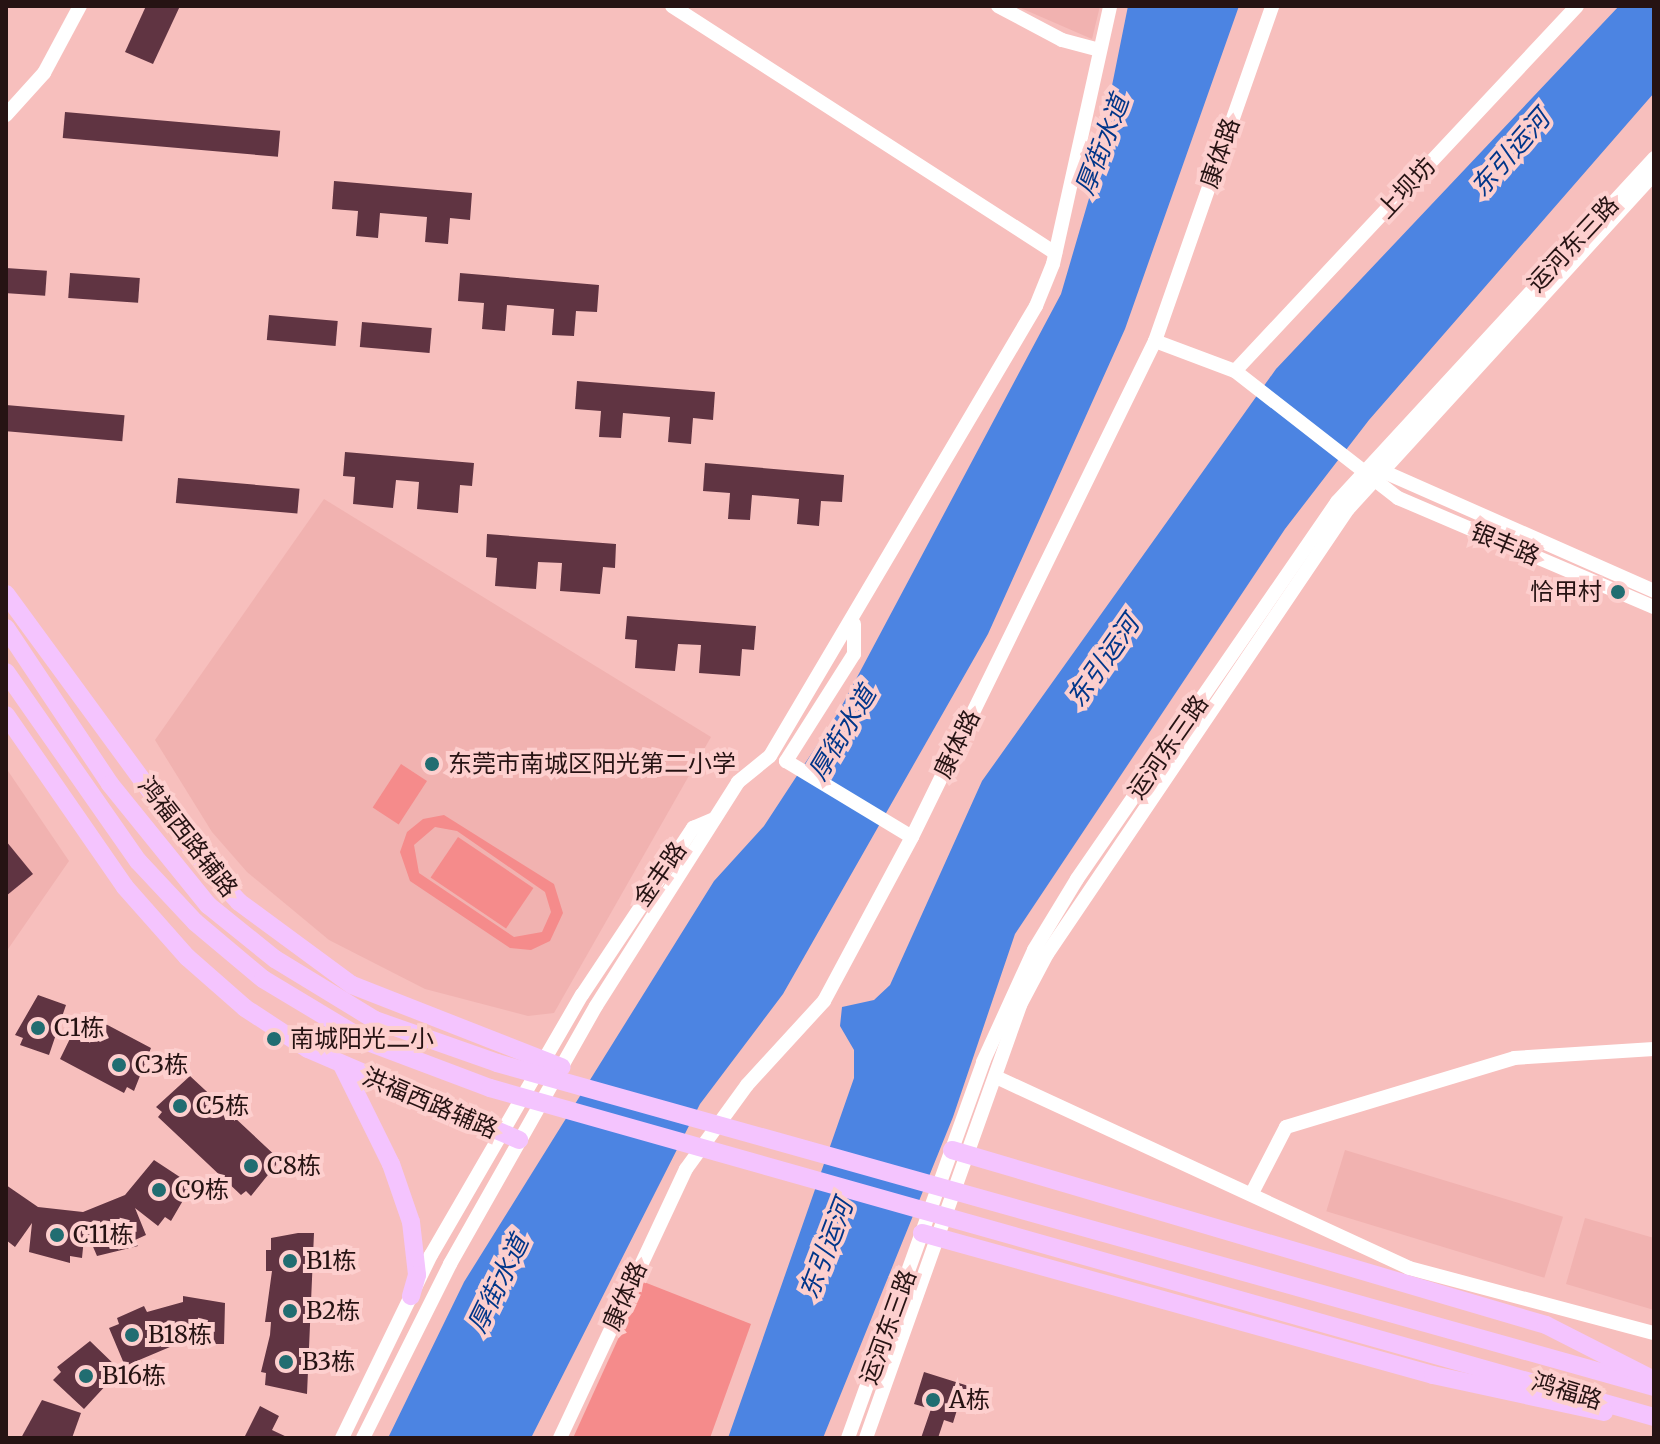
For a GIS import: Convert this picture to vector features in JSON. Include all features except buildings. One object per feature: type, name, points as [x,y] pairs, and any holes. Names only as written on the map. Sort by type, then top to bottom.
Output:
[{"type":"main road","name":"鸿福西路辅路","points":[[6,594],[199,858],[239,902],[352,985],[552,1064]]},
{"type":"main road","name":"鸿福路","points":[[6,628],[110,784],[208,905],[329,995],[434,1043],[1654,1387]]},
{"type":"main road","name":"鸿福路","points":[[6,672],[138,861],[195,922],[319,1016],[426,1066],[1479,1365],[1654,1418]]},
{"type":"main road","points":[[6,715],[125,887],[187,957],[245,1008],[342,1065],[391,1164],[411,1222],[417,1254],[411,1296]]},
{"type":"main road","name":"洪福西路辅路","points":[[342,1065],[510,1136]]},
{"type":"main road","points":[[959,1153],[1546,1325],[1654,1381]]},
{"type":"main road","points":[[930,1235],[1433,1375],[1654,1418]]},
{"type":"street","points":[[8,113],[44,73],[80,6]]},
{"type":"street","points":[[672,6],[1055,253]]},
{"type":"street","points":[[999,6],[1062,40],[1099,50]]},
{"type":"street","name":"金丰路","points":[[342,1438],[411,1296],[552,1064],[738,782],[770,756],[854,622],[963,424],[1036,306],[1055,253],[1110,6]]},
{"type":"street","name":"康体路","points":[[560,1438],[686,1169],[747,1085],[824,1001],[912,837],[1155,341],[1272,6]]},
{"type":"street","name":"上坝坊","points":[[1235,371],[1577,6]]},
{"type":"street","name":"运河东三路","points":[[866,1438],[930,1235],[1034,950],[1371,474],[1652,167]]},
{"type":"street","points":[[1155,341],[1235,371],[1371,474]]},
{"type":"street","name":"运河东三路","points":[[959,1153],[996,1077],[1020,1005],[1090,885],[1371,474]]},
{"type":"street","name":"银丰路","points":[[1371,474],[1654,591]]},
{"type":"street","name":"银丰路","points":[[1371,474],[1398,498],[1654,607]]},
{"type":"street","points":[[854,622],[854,654],[786,761],[912,837]]},
{"type":"street","points":[[1252,1193],[1286,1127],[1514,1058],[1654,1049]]},
{"type":"street","points":[[996,1077],[1409,1268],[1654,1333]]},
{"type":"street","name":"金丰路","points":[[363,1438],[510,1136]]},
{"type":"street","name":"运河东三路","points":[[848,1438],[930,1235]]},
{"type":"shaded area","points":[[1016,6],[1100,6],[1092,39]]},
{"type":"shaded area","name":"东莞市南城区阳光第二小学","points":[[324,499],[711,737],[554,1013],[528,1016],[425,989],[329,940],[247,872],[212,832],[155,740]]},
{"type":"shaded area","points":[[401,764],[427,781],[399,824],[373,808]]},
{"type":"shaded area","points":[[6,768],[69,861],[6,952]]},
{"type":"shaded area","points":[[444,815],[554,884],[563,913],[550,941],[531,950],[510,948],[410,881],[400,852],[407,832],[423,819]],"holes":[[[435,827],[457,831],[545,892],[551,912],[542,932],[514,937],[419,873],[414,845]]]},
{"type":"shaded area","points":[[458,837],[533,888],[506,929],[431,878]]},
{"type":"shaded area","points":[[1345,1150],[1563,1217],[1544,1278],[1326,1211]]},
{"type":"shaded area","points":[[1585,1218],[1654,1238],[1654,1310],[1566,1284]]},
{"type":"shaded area","points":[[644,1282],[751,1324],[710,1438],[573,1438]]},
{"type":"water","name":"厚街水道","points":[[1128,6],[1239,6],[1125,329],[988,634],[783,994],[700,1104],[531,1438],[388,1438],[464,1282],[714,881],[764,826],[838,713],[1061,294],[1090,195]]},
{"type":"water","name":"东引运河","points":[[1619,6],[1654,6],[1654,93],[1369,420],[1285,529],[1015,934],[953,1117],[823,1438],[728,1438],[854,1078],[854,1050],[840,1026],[842,1007],[874,1000],[890,985],[982,781],[1276,369]]},
{"type":"place","name":"恰甲村","points":[[1618,592]]},
{"type":"place","name":"东莞市南城区阳光第二小学","points":[[432,764]]},
{"type":"place","name":"C1栋","points":[[38,1028]]},
{"type":"place","name":"南城阳光二小","points":[[274,1039]]},
{"type":"place","name":"C3栋","points":[[119,1065]]},
{"type":"place","name":"C5栋","points":[[180,1106]]},
{"type":"place","name":"C8栋","points":[[251,1166]]},
{"type":"place","name":"C9栋","points":[[159,1190]]},
{"type":"place","name":"C11栋","points":[[57,1235]]},
{"type":"place","name":"B1栋","points":[[290,1261]]},
{"type":"place","name":"B2栋","points":[[290,1311]]},
{"type":"place","name":"B18栋","points":[[132,1335]]},
{"type":"place","name":"B3栋","points":[[286,1362]]},
{"type":"place","name":"B16栋","points":[[86,1376]]},
{"type":"place","name":"A栋","points":[[933,1400]]}]
